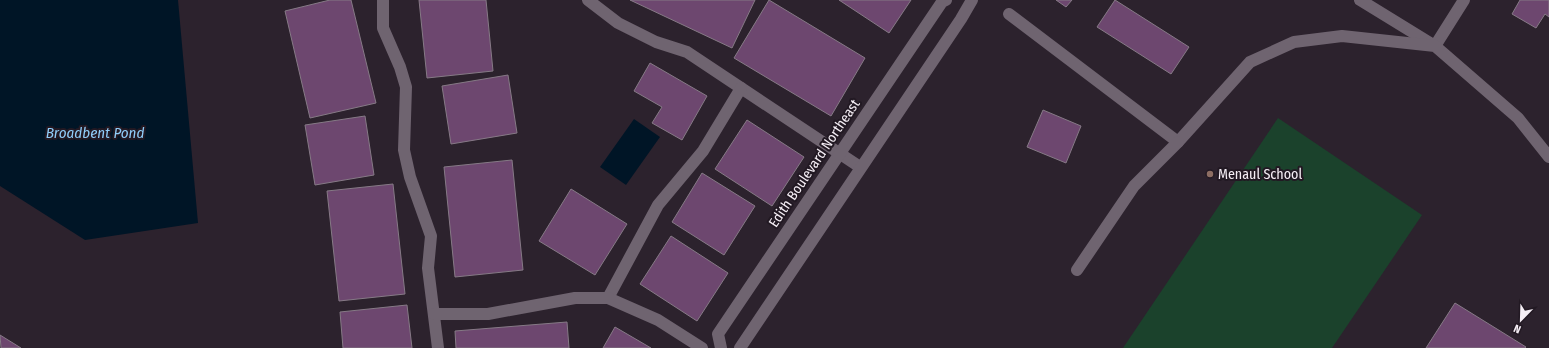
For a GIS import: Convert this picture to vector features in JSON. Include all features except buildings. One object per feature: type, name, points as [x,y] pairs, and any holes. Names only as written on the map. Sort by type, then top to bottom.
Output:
[{"type":"street","points":[[382,0],[383,28],[400,66],[406,87],[404,150],[410,177],[431,236],[428,268],[438,348]]},
{"type":"street","points":[[588,0],[618,23],[656,42],[687,52],[860,167]]},
{"type":"street","name":"Edith Boulevard Northeast","points":[[721,348],[718,334],[942,2],[946,0]]},
{"type":"street","points":[[740,348],[860,167],[961,20],[972,0]]},
{"type":"street","points":[[1360,0],[1435,46],[1518,118],[1549,157]]},
{"type":"street","points":[[1435,46],[1464,0]]},
{"type":"street","points":[[1008,14],[1178,142]]},
{"type":"street","points":[[1077,270],[1134,186],[1178,142],[1250,62],[1294,42],[1342,36],[1435,46]]},
{"type":"street","points":[[608,298],[658,205],[702,151],[741,88]]},
{"type":"street","points":[[434,314],[488,314],[575,298],[608,298],[658,320],[702,348]]},
{"type":"green space","points":[[1278,118],[1422,215],[1332,348],[1123,348]]},
{"type":"water","name":"Broadbent Pond","points":[[0,0],[178,0],[198,223],[85,240],[0,186]]},
{"type":"water","points":[[634,119],[660,137],[626,185],[600,167]]},
{"type":"place","name":"Menaul School","points":[[1210,174]]}]
